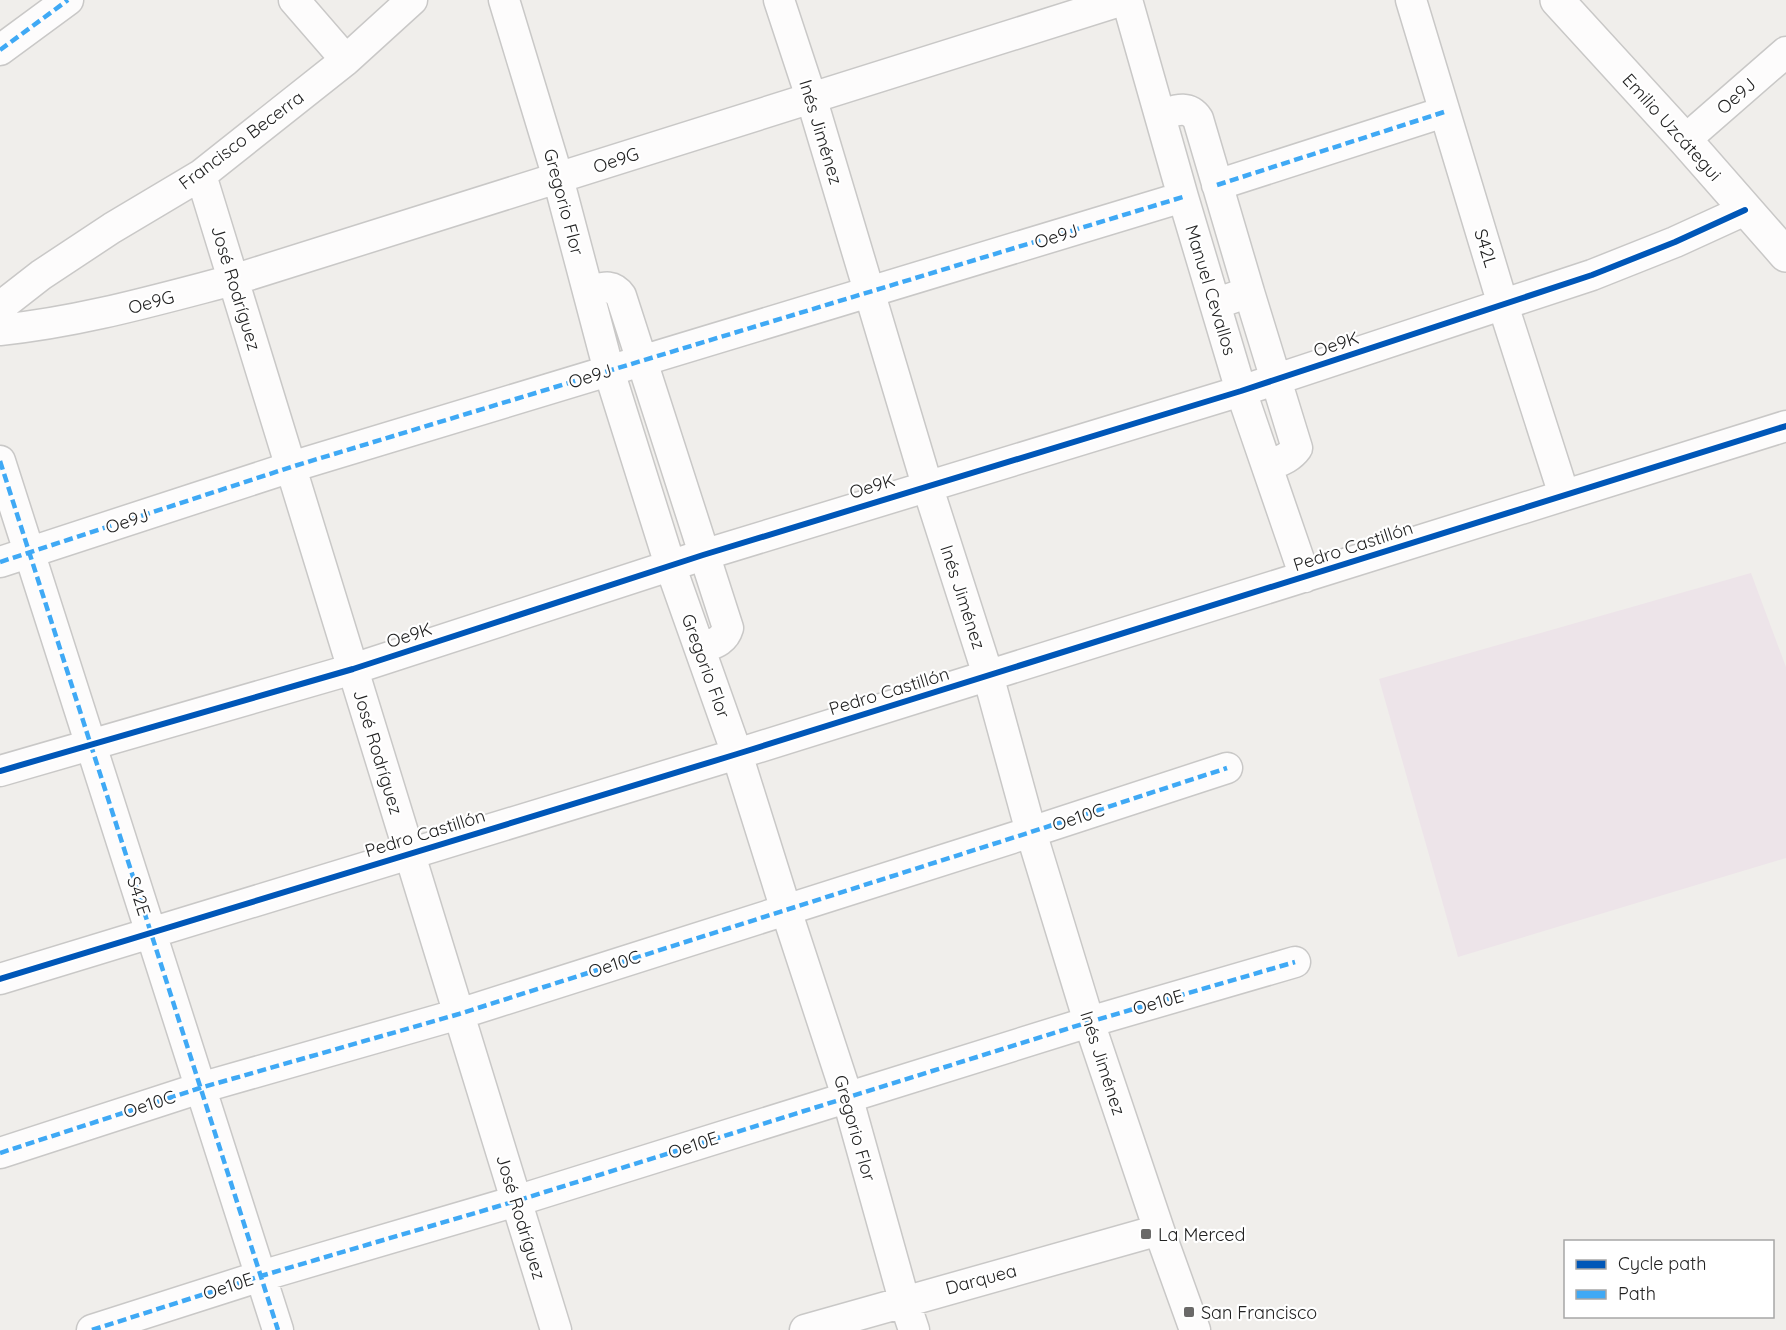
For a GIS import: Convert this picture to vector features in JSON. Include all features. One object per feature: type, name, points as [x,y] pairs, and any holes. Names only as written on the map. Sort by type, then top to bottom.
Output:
[{"type":"street","points":[[0,50],[68,0]]},
{"type":"street","points":[[294,0],[346,60]]},
{"type":"street","name":"Francisco Becerra","points":[[0,307],[41,275],[112,228],[201,175],[346,60],[412,0]]},
{"type":"street","name":"Gregorio Flor","points":[[504,0],[558,178],[609,371],[670,565],[737,754],[847,1096],[914,1330]]},
{"type":"street","name":"Inés Jiménez","points":[[779,0],[811,97],[927,485],[988,675],[1031,832],[1089,1022],[1158,1230],[1195,1330]]},
{"type":"street","name":"Oe9G","points":[[0,330],[46,325],[128,308],[233,280],[1123,0]]},
{"type":"street","name":"Manuel Cevallos","points":[[1128,0],[1183,197],[1241,391],[1305,577]]},
{"type":"street","name":"S42L","points":[[1410,0],[1564,495]]},
{"type":"street","name":"Emilio Uzcátegui","points":[[1557,0],[1786,255]]},
{"type":"street","name":"Oe9J","points":[[1685,140],[1786,52]]},
{"type":"street","points":[[1160,115],[1182,109],[1194,113],[1198,119],[1297,448],[1286,459],[1267,466]]},
{"type":"street","points":[[1217,185],[1444,112]]},
{"type":"street","name":"José Rodríguez","points":[[201,175],[556,1330]]},
{"type":"street","name":"Oe9J","points":[[0,562],[291,467],[1183,197]]},
{"type":"street","name":"Oe9K","points":[[0,771],[353,669],[670,565],[1241,391],[1592,275],[1675,242],[1745,210]]},
{"type":"street","points":[[588,291],[606,286],[617,291],[642,361],[702,555],[728,628],[722,640],[700,649]]},
{"type":"street","points":[[1215,304],[1249,292]]},
{"type":"street","name":"Pedro Castillón","points":[[0,979],[737,754],[1786,426]]},
{"type":"street","points":[[638,462],[670,452]]},
{"type":"street","name":"S42E","points":[[0,461],[278,1330]]},
{"type":"street","name":"Oe10C","points":[[0,1153],[200,1088],[459,1014],[1227,768]]},
{"type":"street","name":"Oe10E","points":[[92,1330],[261,1276],[516,1201],[847,1096],[1295,962]]},
{"type":"street","name":"Darquea","points":[[805,1330],[904,1300],[1158,1230]]},
{"type":"shaded area","points":[[1751,573],[1786,667],[1786,858],[1458,957],[1379,679]]},
{"type":"marked path","points":[[0,50],[68,0]]},
{"type":"marked path","points":[[1217,185],[1444,112]]},
{"type":"marked path","points":[[0,562],[291,467],[1183,197]]},
{"type":"marked path","points":[[0,461],[278,1330]]},
{"type":"marked path","points":[[0,1153],[200,1088],[459,1014],[1227,768]]},
{"type":"marked path","points":[[92,1330],[261,1276],[516,1201],[1089,1022],[1295,962]]},
{"type":"cycle path","points":[[0,771],[353,669],[703,555],[1241,391],[1592,275],[1675,242],[1745,210]]},
{"type":"cycle path","points":[[0,979],[737,754],[1786,426]]},
{"type":"place","name":"La Merced","points":[[1146,1234]]},
{"type":"place","name":"San Francisco","points":[[1189,1312]]}]
